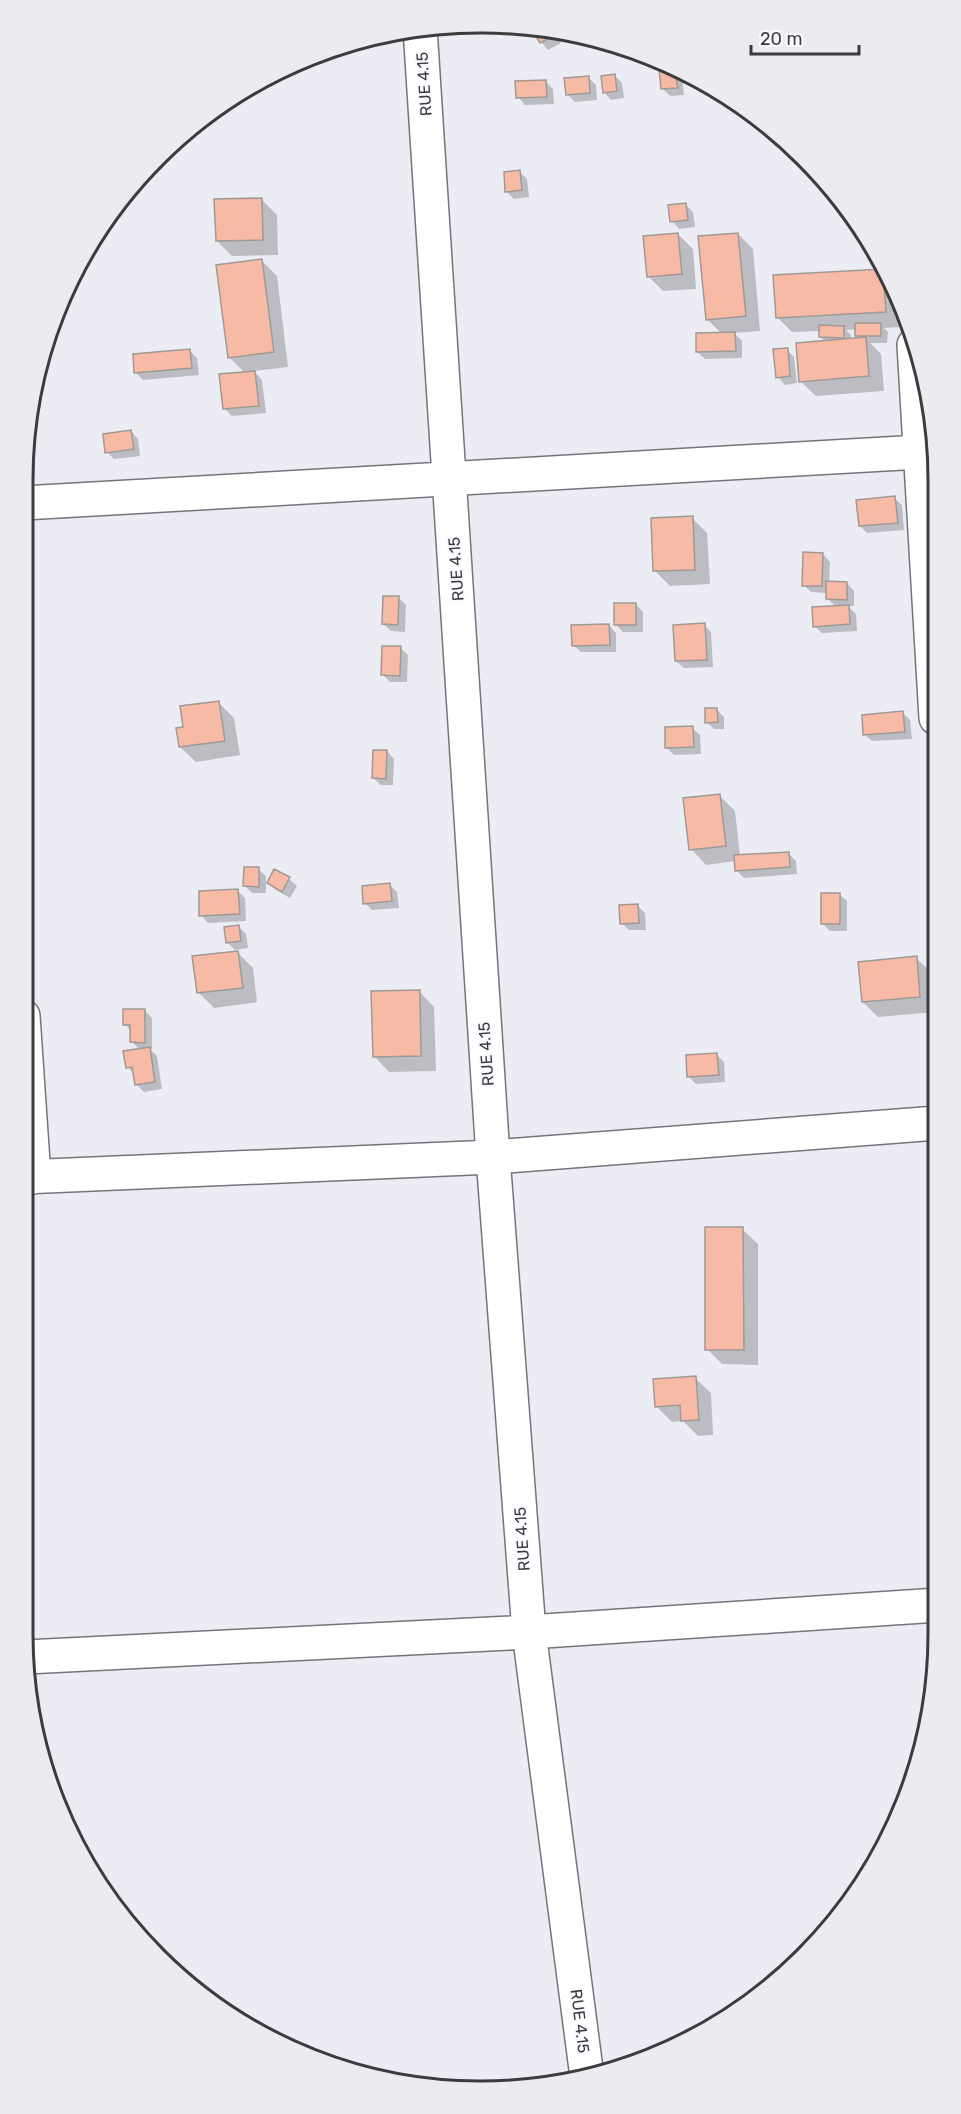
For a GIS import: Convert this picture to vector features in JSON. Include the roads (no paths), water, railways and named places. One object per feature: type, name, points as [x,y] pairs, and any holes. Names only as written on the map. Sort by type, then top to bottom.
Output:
[{"type":"street","name":"RUE 4.15","points":[[421,37],[493,1157],[529,1632],[586,2068]]},
{"type":"street","points":[[916,378],[928,571]]},
{"type":"street","points":[[33,502],[920,452]]},
{"type":"street","points":[[33,1177],[493,1157],[928,1124]]},
{"type":"street","points":[[34,1657],[529,1632],[928,1606]]}]
